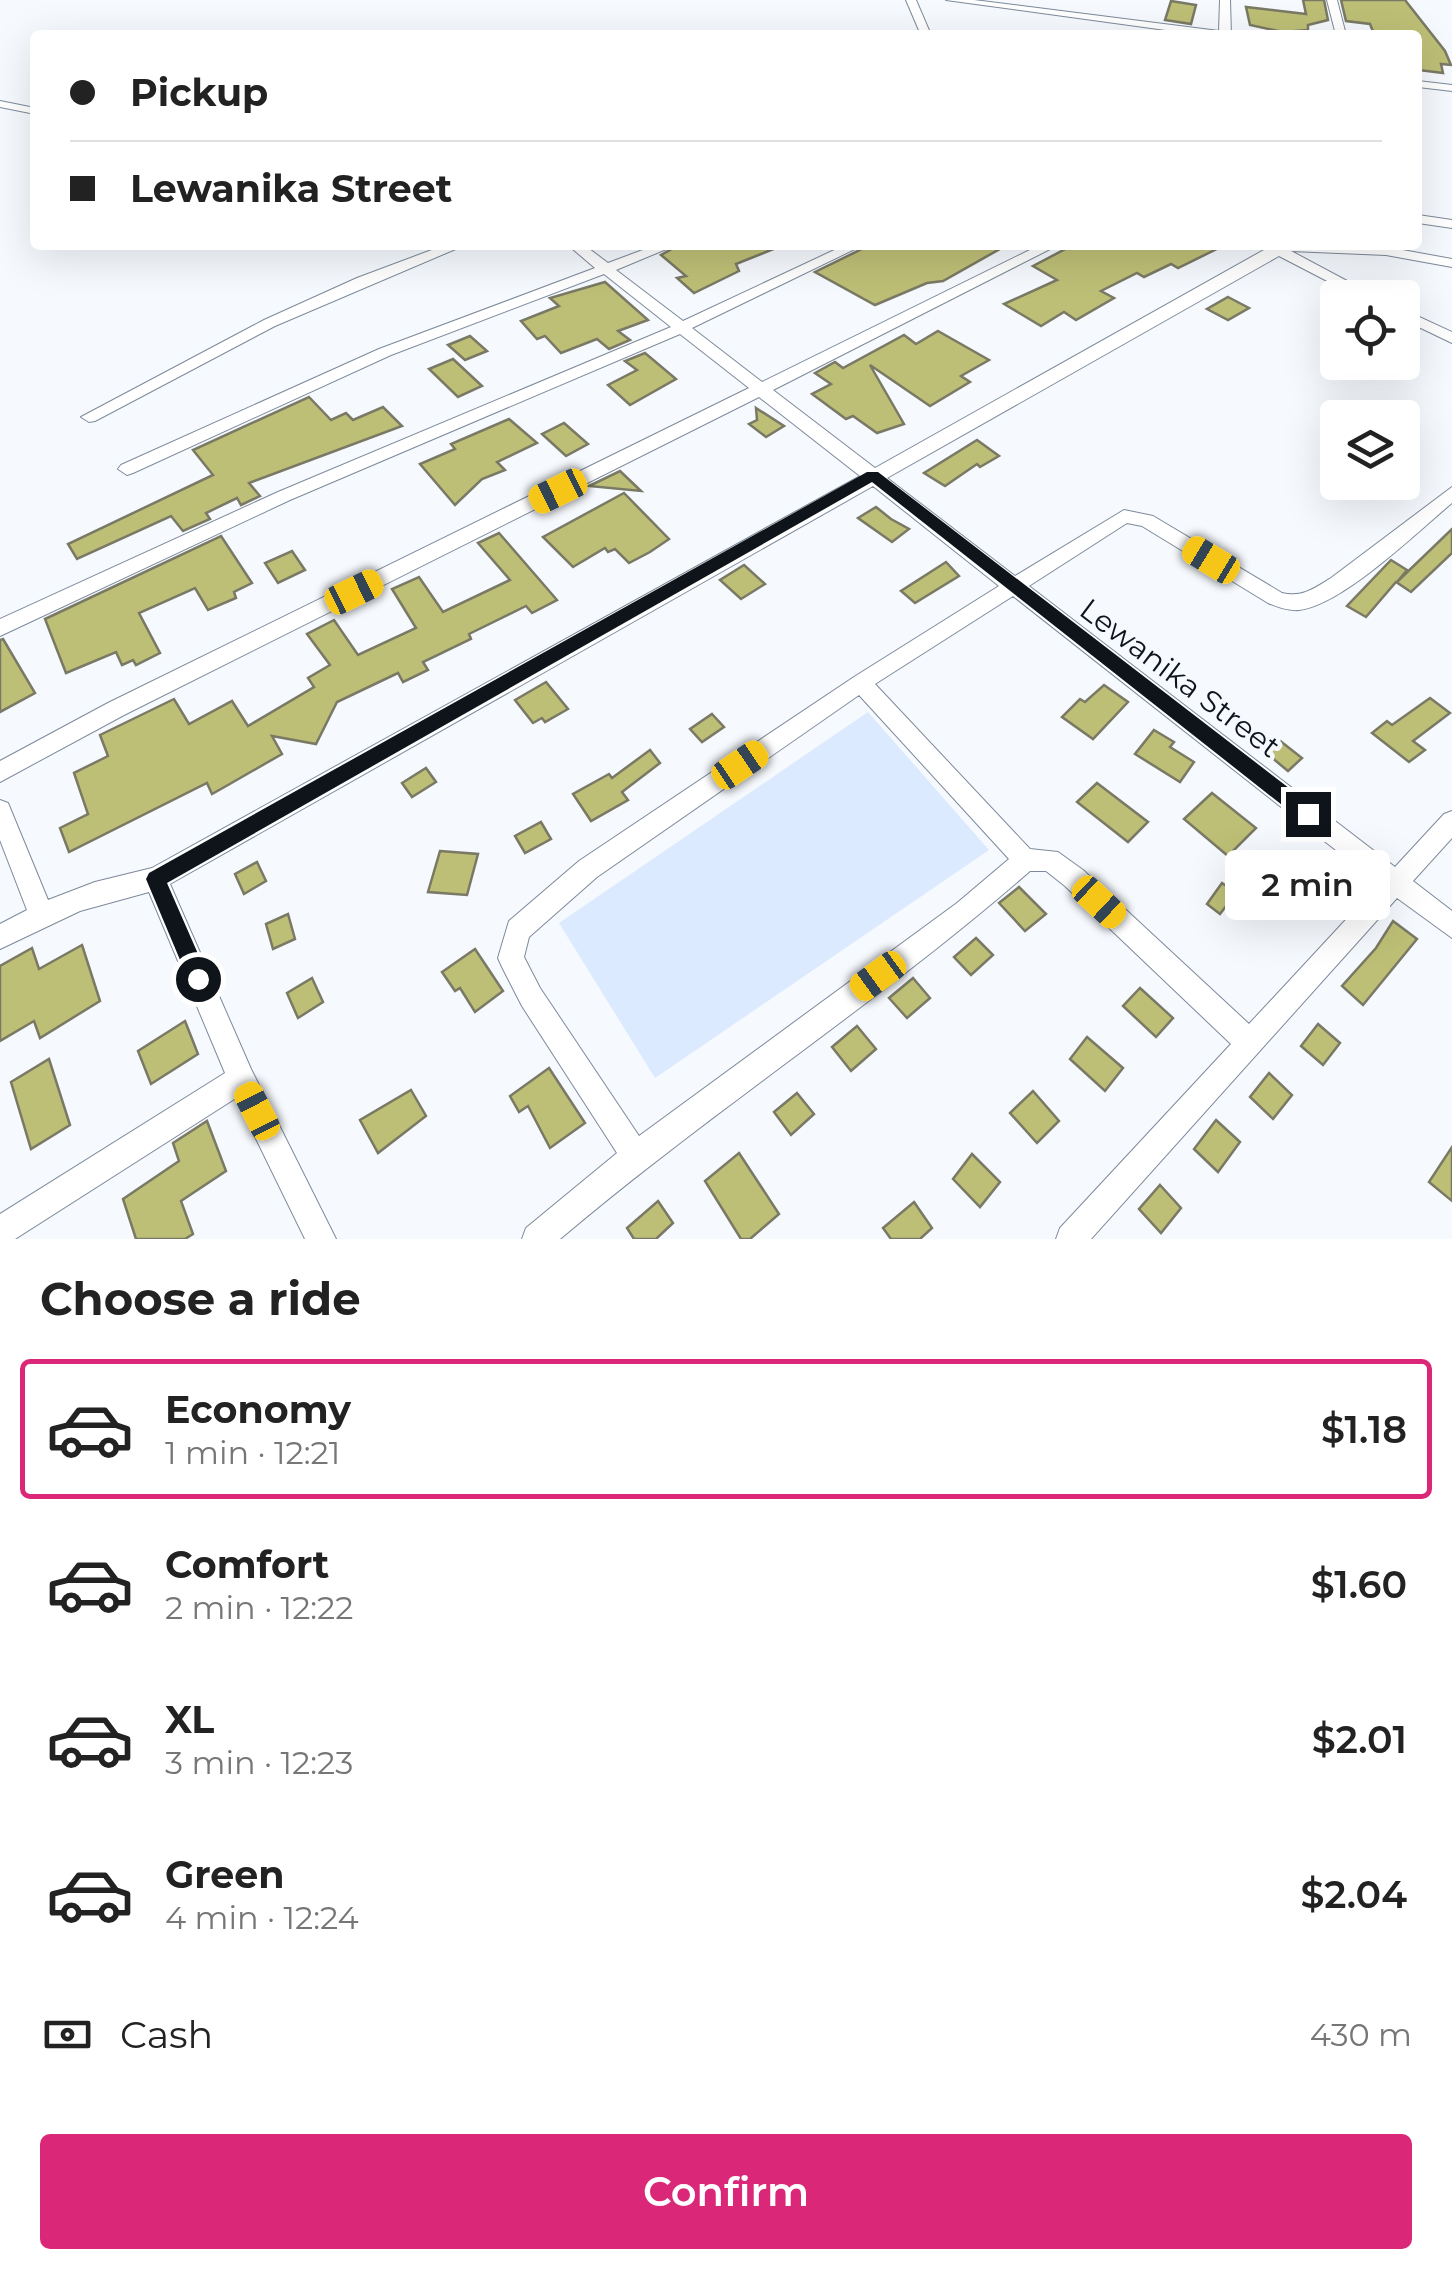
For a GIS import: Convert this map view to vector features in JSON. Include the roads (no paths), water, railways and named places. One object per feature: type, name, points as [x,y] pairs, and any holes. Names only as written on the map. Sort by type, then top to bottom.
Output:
[{"type":"street","points":[[912,0],[924,30]]},
{"type":"street","points":[[951,0],[1013,4],[1191,30]]},
{"type":"street","points":[[1225,0],[1225,30]]},
{"type":"street","points":[[1332,0],[1339,30]]},
{"type":"street","points":[[1422,84],[1452,88]]},
{"type":"street","points":[[0,104],[30,110]]},
{"type":"street","points":[[1422,220],[1452,224]]},
{"type":"street","points":[[89,416],[250,331],[402,264],[443,250]]},
{"type":"street","name":"Lewanika Street","points":[[582,250],[1452,926]]},
{"type":"street","points":[[127,469],[385,352],[657,250]]},
{"type":"street","points":[[0,628],[313,483],[681,328],[845,250]]},
{"type":"street","points":[[0,772],[116,709],[1041,250]]},
{"type":"street","points":[[0,937],[41,914],[96,892],[156,879],[1279,250]]},
{"type":"street","points":[[1289,250],[1341,280]]},
{"type":"street","points":[[1386,250],[1452,263]]},
{"type":"street","points":[[1420,322],[1452,338]]},
{"type":"street","points":[[636,1156],[531,997],[511,958],[518,930],[588,869],[861,682],[1124,516],[1135,516],[1274,598],[1292,604],[1310,600],[1344,578],[1452,493]]},
{"type":"street","points":[[861,682],[1025,860]]},
{"type":"street","points":[[0,810],[41,914]]},
{"type":"street","points":[[1071,1239],[1452,821]]},
{"type":"street","points":[[537,1239],[636,1156],[966,912],[1025,860],[1050,860],[1074,878],[1249,1043]]},
{"type":"street","points":[[156,879],[241,1079],[321,1239]]},
{"type":"street","points":[[0,1231],[241,1079]]}]
